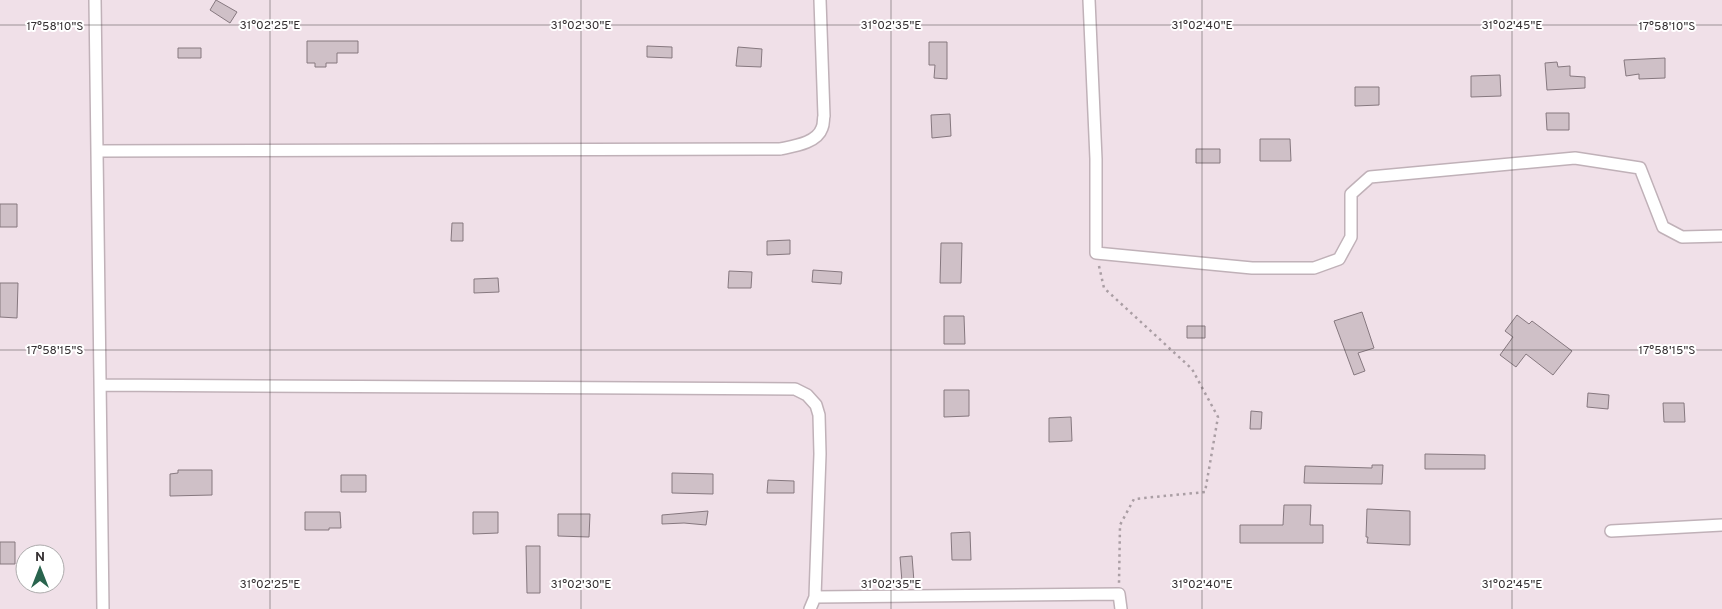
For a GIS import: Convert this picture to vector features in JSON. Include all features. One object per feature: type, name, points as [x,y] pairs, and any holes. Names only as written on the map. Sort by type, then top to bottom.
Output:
[{"type":"street","points":[[95,0],[102,609]]},
{"type":"street","points":[[97,151],[780,149],[815,137],[822,129],[824,116],[820,0]]},
{"type":"street","points":[[1089,0],[1096,159],[1096,253],[1252,268],[1314,268],[1339,259],[1351,236],[1351,194],[1370,177],[1575,158],[1640,168],[1663,227],[1682,238],[1722,236]]},
{"type":"street","points":[[100,385],[795,389],[807,395],[816,405],[819,415],[820,454],[815,597],[810,609]]},
{"type":"street","points":[[1612,531],[1722,525]]},
{"type":"street","points":[[815,597],[1119,594],[1121,609]]},
{"type":"path","points":[[1096,253],[1104,288],[1192,370],[1218,417],[1205,492],[1134,499],[1120,525],[1119,594]]},
{"type":"building","points":[[216,0],[237,12],[230,23],[210,10]]},
{"type":"building","points":[[307,41],[358,41],[358,53],[337,53],[337,63],[326,63],[326,67],[315,67],[315,63],[307,63]]},
{"type":"building","points":[[929,42],[947,42],[947,79],[934,78],[935,65],[929,65]]},
{"type":"building","points":[[647,46],[672,47],[672,58],[647,57]]},
{"type":"building","points":[[738,47],[762,49],[761,67],[736,66]]},
{"type":"building","points":[[178,48],[201,48],[201,58],[178,58]]},
{"type":"building","points":[[1665,58],[1665,78],[1639,79],[1639,74],[1626,76],[1624,60]]},
{"type":"building","points":[[1557,62],[1558,67],[1570,66],[1570,76],[1585,77],[1585,88],[1547,90],[1545,63]]},
{"type":"building","points":[[1500,75],[1501,96],[1471,97],[1471,76]]},
{"type":"building","points":[[1355,87],[1379,87],[1379,105],[1355,106]]},
{"type":"building","points":[[1546,113],[1569,113],[1569,130],[1547,130]]},
{"type":"building","points":[[950,114],[951,136],[932,138],[931,115]]},
{"type":"building","points":[[1260,139],[1290,139],[1291,161],[1260,161]]},
{"type":"building","points":[[1196,149],[1220,149],[1220,163],[1196,163]]},
{"type":"building","points":[[0,204],[17,204],[17,227],[0,227]]},
{"type":"building","points":[[452,223],[463,223],[463,241],[451,241]]},
{"type":"building","points":[[790,240],[790,254],[767,255],[767,241]]},
{"type":"building","points":[[941,243],[962,243],[961,283],[940,283]]},
{"type":"building","points":[[813,270],[842,272],[841,284],[812,282]]},
{"type":"building","points":[[729,271],[752,272],[751,288],[728,288]]},
{"type":"building","points":[[498,278],[499,292],[474,293],[474,279]]},
{"type":"building","points":[[0,283],[18,283],[17,318],[0,317]]},
{"type":"building","points":[[1362,312],[1374,348],[1358,353],[1365,371],[1354,375],[1334,321]]},
{"type":"building","points":[[1517,315],[1529,324],[1532,321],[1572,351],[1553,375],[1526,354],[1516,367],[1500,355],[1513,337],[1505,331]]},
{"type":"building","points":[[944,316],[964,316],[965,344],[944,344]]},
{"type":"building","points":[[1187,326],[1205,326],[1205,338],[1187,338]]},
{"type":"building","points":[[944,390],[969,390],[969,416],[944,417]]},
{"type":"building","points":[[1588,393],[1609,395],[1608,409],[1587,407]]},
{"type":"building","points":[[1663,403],[1684,403],[1685,422],[1664,422]]},
{"type":"building","points":[[1251,411],[1262,412],[1261,429],[1250,429]]},
{"type":"building","points":[[1071,417],[1072,441],[1049,442],[1049,418]]},
{"type":"building","points":[[1425,454],[1485,455],[1485,469],[1425,469]]},
{"type":"building","points":[[1372,465],[1383,465],[1382,484],[1304,483],[1305,466],[1372,468]]},
{"type":"building","points":[[178,470],[212,470],[212,495],[170,496],[170,474],[178,473]]},
{"type":"building","points":[[672,473],[713,474],[713,494],[672,493]]},
{"type":"building","points":[[341,475],[366,475],[366,492],[341,492]]},
{"type":"building","points":[[768,480],[794,481],[794,493],[767,493]]},
{"type":"building","points":[[1284,505],[1311,505],[1310,525],[1323,525],[1323,543],[1240,543],[1240,525],[1283,525]]},
{"type":"building","points":[[1367,509],[1410,511],[1410,545],[1367,543]]},
{"type":"building","points":[[708,511],[706,525],[662,524],[662,515]]},
{"type":"building","points":[[305,512],[340,512],[341,528],[305,530]]},
{"type":"building","points":[[473,512],[498,512],[498,533],[473,534]]},
{"type":"building","points":[[558,514],[590,514],[589,537],[558,536]]},
{"type":"building","points":[[970,532],[971,560],[952,560],[951,533]]},
{"type":"building","points":[[0,542],[15,542],[15,564],[0,564]]},
{"type":"building","points":[[526,546],[540,546],[540,593],[527,593]]},
{"type":"building","points":[[912,556],[914,582],[902,582],[900,557]]}]
